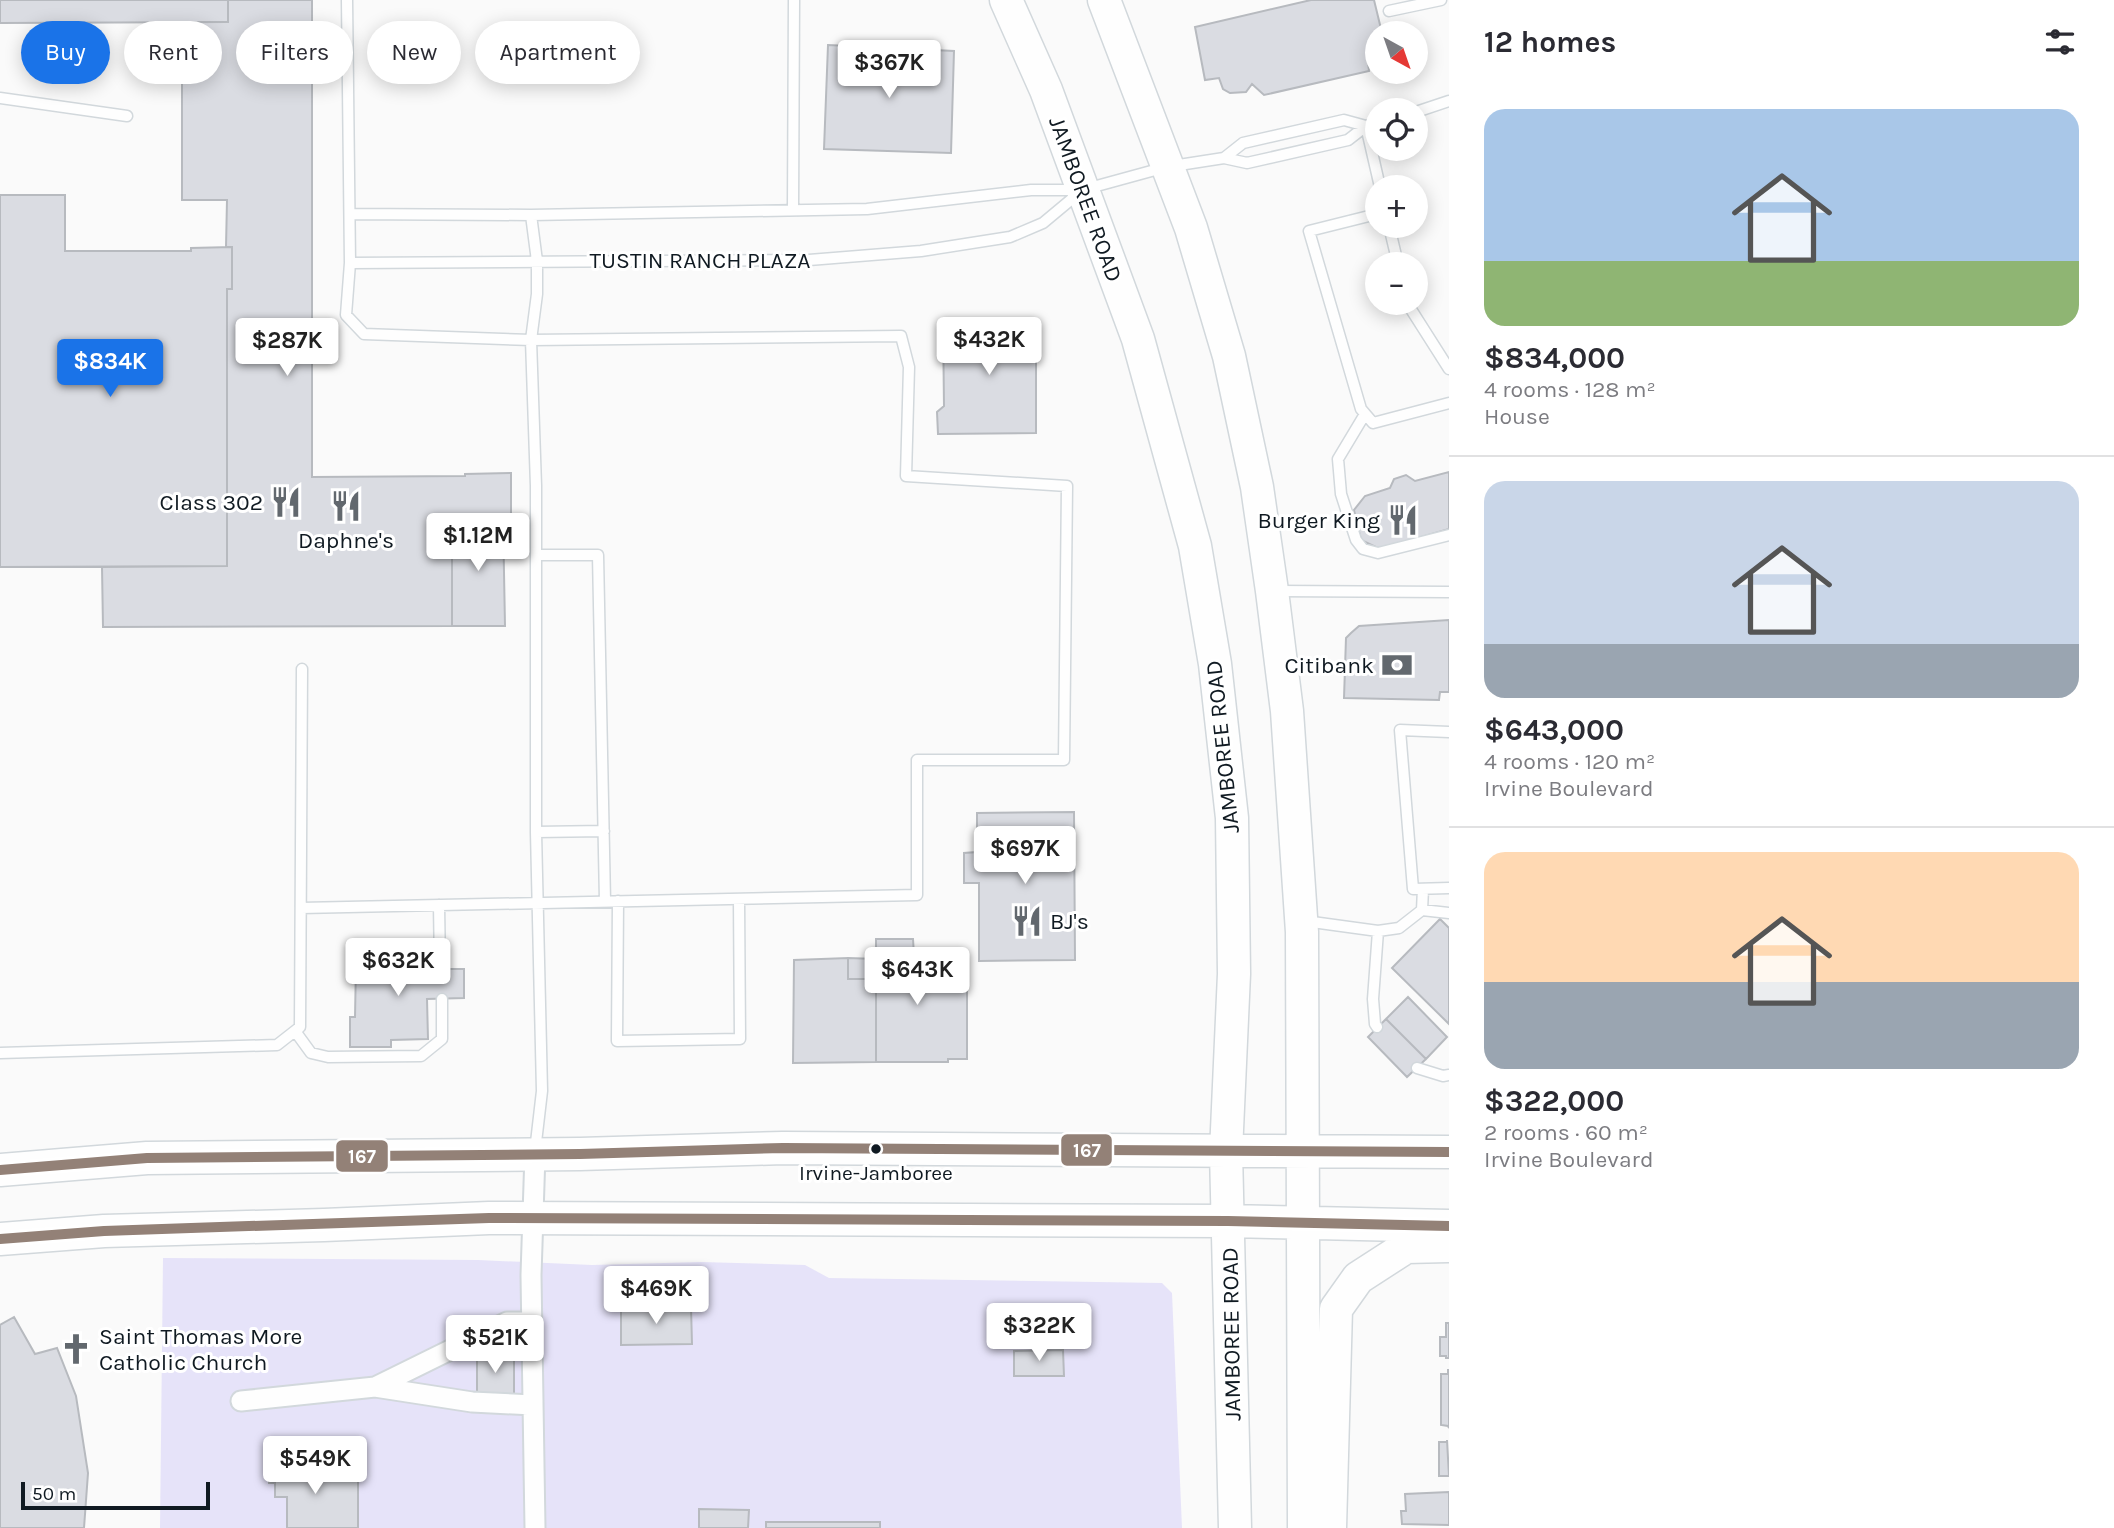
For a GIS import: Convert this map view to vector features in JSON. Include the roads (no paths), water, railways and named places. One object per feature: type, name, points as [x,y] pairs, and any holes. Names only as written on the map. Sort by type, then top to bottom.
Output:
[{"type":"main road","name":"JAMBOREE ROAD","points":[[1006,0],[1046,90],[1138,339],[1195,546],[1215,664],[1232,818],[1234,974],[1226,1152],[1235,1528]]},
{"type":"main road","points":[[1104,0],[1191,228],[1229,356],[1257,488],[1272,591],[1287,711],[1301,921],[1304,1528]]},
{"type":"main road","points":[[0,1170],[147,1158],[535,1154],[783,1148],[1449,1152]]},
{"type":"main road","points":[[0,1239],[104,1231],[533,1218],[1449,1226]]},
{"type":"main road","points":[[1329,1528],[1336,1310],[1358,1278],[1406,1247],[1449,1246]]},
{"type":"street","points":[[535,1154],[532,1322],[536,1528]]},
{"type":"street","points":[[374,1387],[507,1322],[532,1322]]},
{"type":"street","points":[[241,1401],[374,1387],[472,1402],[533,1405]]},
{"type":"lane","points":[[301,908],[917,895],[917,760],[1064,760],[1067,486],[905,476],[909,367],[901,336],[531,340],[364,334],[346,315],[350,263],[347,0]]},
{"type":"lane","points":[[793,209],[794,0]]},
{"type":"lane","points":[[1389,11],[1441,0]]},
{"type":"lane","points":[[0,98],[127,116]]},
{"type":"lane","points":[[1428,108],[1449,101]]},
{"type":"lane","name":"TUSTIN RANCH PLAZA","points":[[1224,158],[1243,144],[1344,120],[1365,126]]},
{"type":"lane","name":"TUSTIN RANCH PLAZA","points":[[350,214],[531,215],[867,209],[1031,190],[1082,190],[1167,167],[1224,158],[1247,163],[1348,139],[1365,127]]},
{"type":"lane","name":"TUSTIN RANCH PLAZA","points":[[350,263],[809,260],[922,251],[1010,237],[1043,223],[1082,190]]},
{"type":"lane","points":[[531,215],[537,261],[537,294],[531,340],[536,555],[537,903],[542,1091],[535,1154]]},
{"type":"lane","points":[[1365,217],[1309,231],[1361,409],[1373,423],[1449,402]]},
{"type":"lane","points":[[1414,315],[1449,369]]},
{"type":"lane","points":[[1365,414],[1338,459],[1341,494],[1356,540],[1363,549],[1378,554],[1449,535]]},
{"type":"lane","points":[[536,555],[598,555],[606,901]]},
{"type":"lane","points":[[1272,591],[1449,592]]},
{"type":"lane","points":[[0,1053],[277,1045],[300,1027],[302,669]]},
{"type":"lane","points":[[1449,732],[1400,730],[1413,889],[1449,888]]},
{"type":"lane","points":[[536,832],[604,831]]},
{"type":"lane","points":[[1422,910],[1423,888]]},
{"type":"lane","points":[[618,901],[617,1041],[727,1040],[740,1039],[739,899]]},
{"type":"lane","points":[[439,905],[440,968]]},
{"type":"lane","points":[[1301,921],[1378,931],[1399,928],[1422,910],[1449,913]]},
{"type":"lane","points":[[1377,1027],[1375,992],[1378,931]]},
{"type":"lane","points":[[295,1031],[311,1053],[328,1057],[421,1056],[442,1039],[442,999]]},
{"type":"lane","points":[[1417,1068],[1443,1076],[1449,1075]]},
{"type":"place","name":"Class 302","points":[[286,502]]},
{"type":"place","name":"Daphne's","points":[[346,506]]},
{"type":"place","name":"Burger King","points":[[1403,520]]},
{"type":"place","name":"Citibank","points":[[1397,665]]},
{"type":"place","name":"BJ's","points":[[1027,921]]},
{"type":"place","name":"Irvine-Jamboree","points":[[876,1149]]},
{"type":"place","name":"Saint Thomas More Catholic Church","points":[[76,1349]]}]
